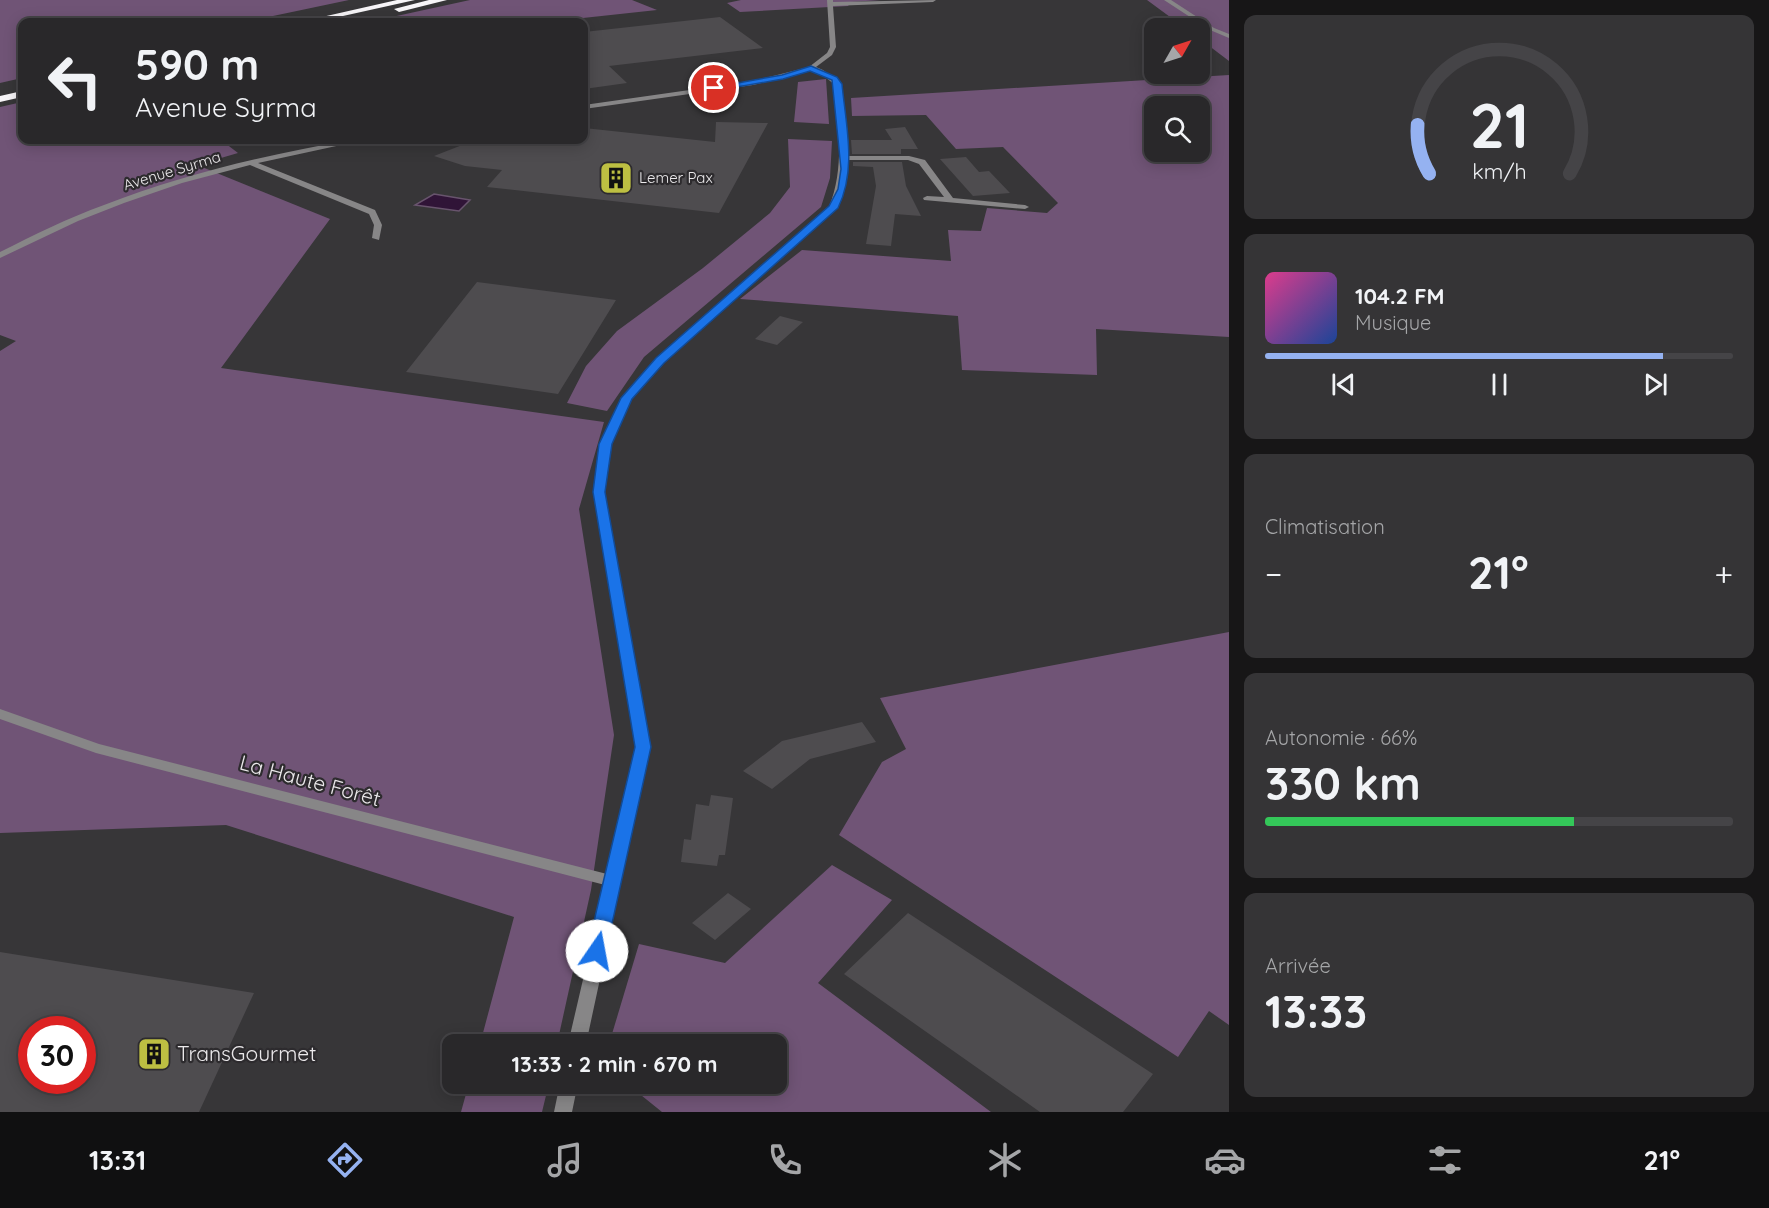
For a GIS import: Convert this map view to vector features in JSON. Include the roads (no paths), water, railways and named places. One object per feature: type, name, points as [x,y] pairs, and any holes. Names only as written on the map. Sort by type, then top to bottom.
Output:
[{"type":"highway","points":[[325,18],[410,0]]},
{"type":"highway","points":[[357,18],[442,0]]},
{"type":"highway","points":[[0,91],[18,87]]},
{"type":"highway","points":[[0,99],[18,95]]},
{"type":"street","points":[[588,106],[753,83],[811,68],[830,54],[833,46],[831,2],[933,0]]},
{"type":"street","points":[[1167,0],[1212,29],[1229,36]]},
{"type":"street","points":[[579,1034],[611,881],[643,747],[599,492],[605,444],[626,398],[660,361],[833,208],[842,189],[844,158],[838,84],[834,79],[811,68]]},
{"type":"street","name":"Avenue Syrma","points":[[0,255],[75,219],[120,201],[252,162],[340,144]]},
{"type":"street","points":[[844,158],[909,158],[922,162],[950,200]]},
{"type":"street","points":[[252,162],[372,212],[378,225],[376,238]]},
{"type":"street","points":[[927,198],[1025,207]]},
{"type":"street","name":"La Haute Forêt","points":[[0,714],[96,748],[611,881]]},
{"type":"street","points":[[563,1112],[567,1094]]},
{"type":"place","name":"Lemer Pax","points":[[616,178]]},
{"type":"place","name":"TransGourmet","points":[[154,1054]]}]
